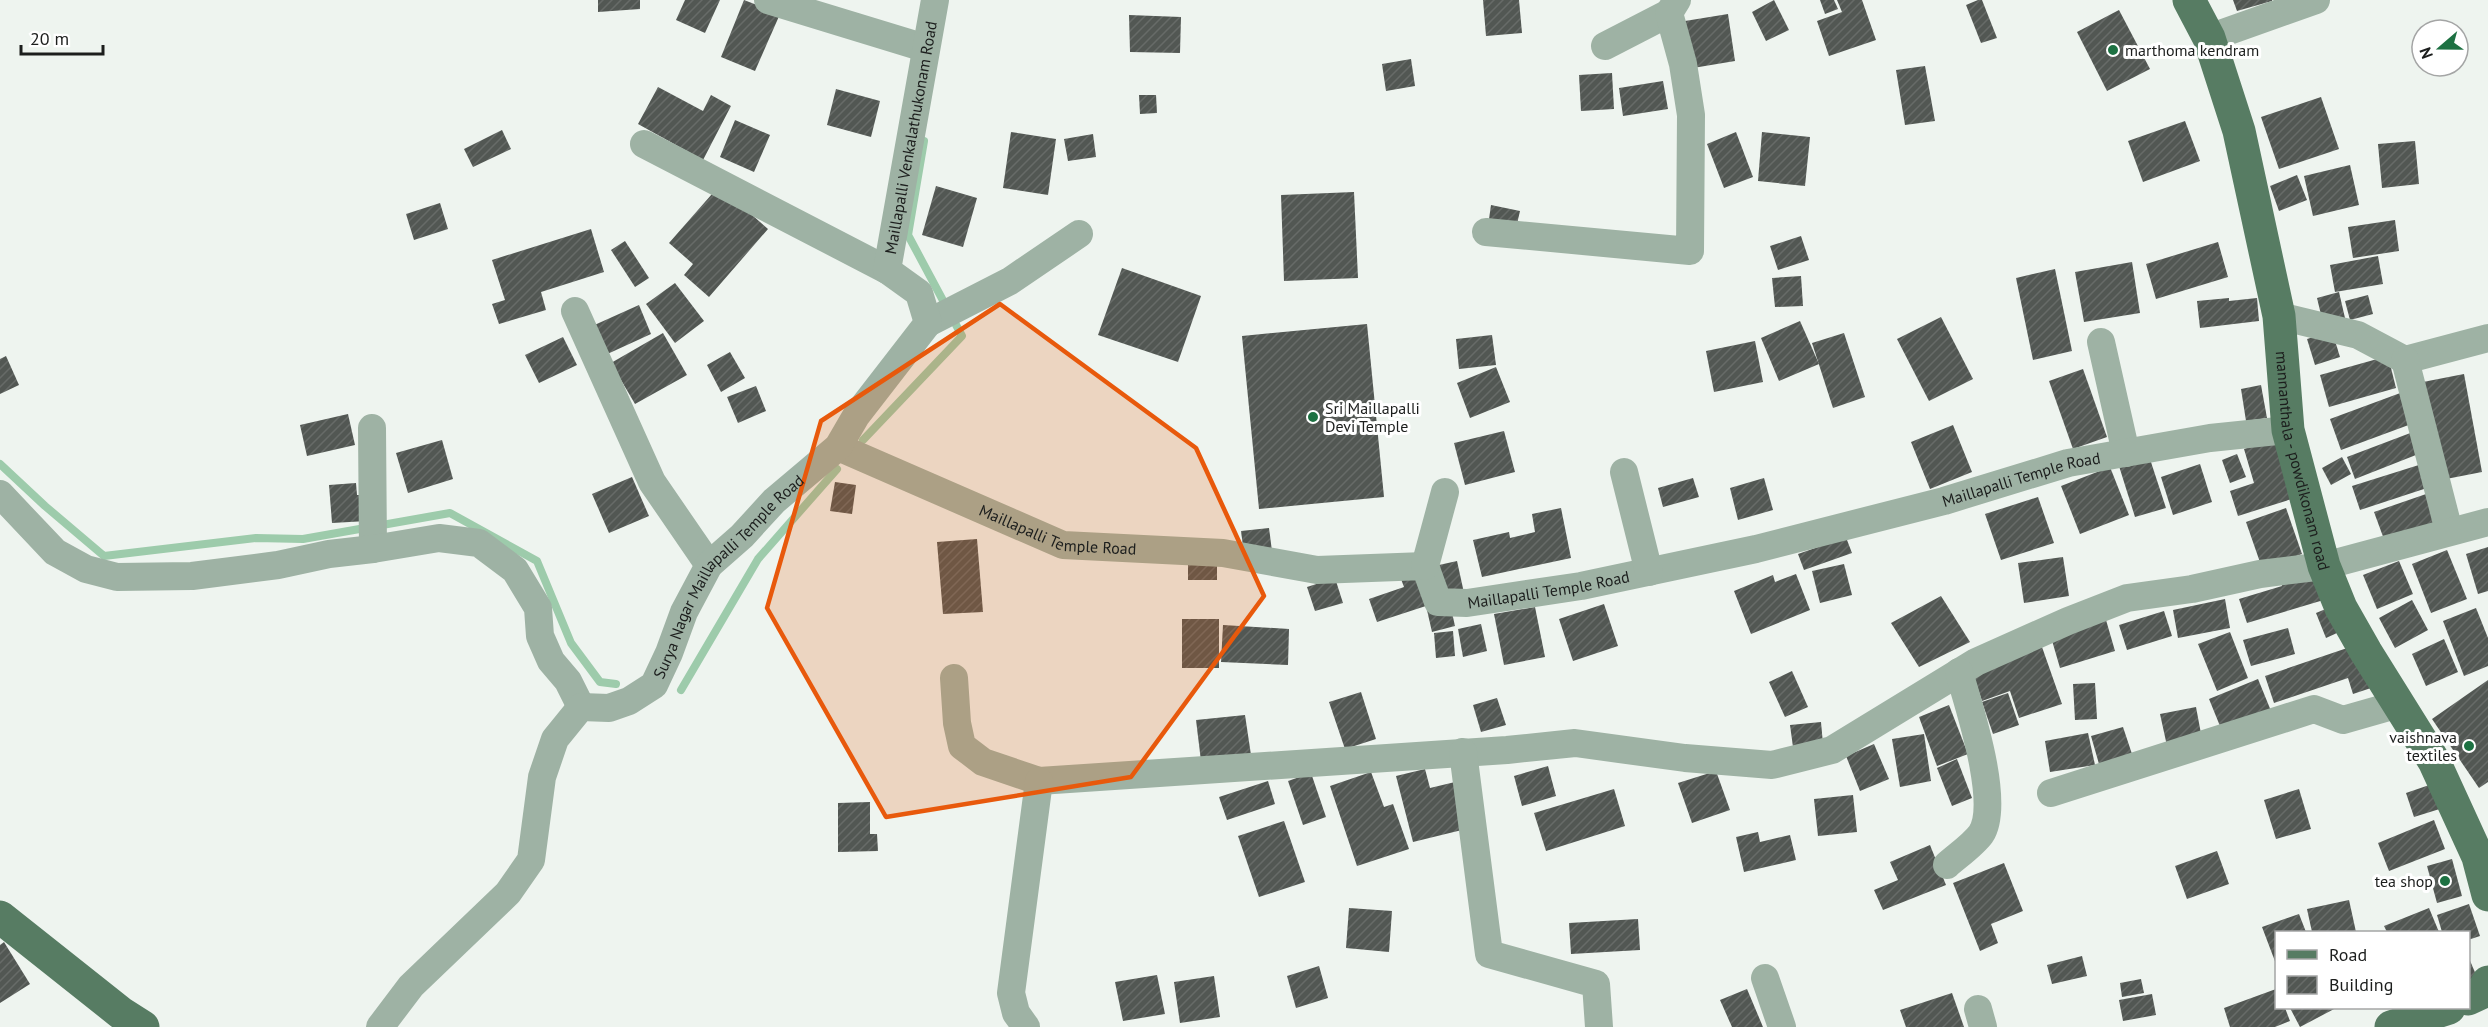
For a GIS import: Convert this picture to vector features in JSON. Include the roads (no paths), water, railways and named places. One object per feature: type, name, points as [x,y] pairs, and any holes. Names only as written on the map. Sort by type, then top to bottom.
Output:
[{"type":"main road","name":"mannanthala - powdikonam road","points":[[2189,0],[2209,38],[2239,131],[2279,316],[2288,430],[2324,566],[2341,608],[2434,761],[2478,857],[2488,895]]},
{"type":"main road","points":[[0,917],[121,1014],[143,1027]]},
{"type":"main road","points":[[2470,998],[2481,993],[2488,983]]},
{"type":"main road","points":[[2400,1026],[2446,1009]]},
{"type":"street","points":[[768,0],[925,48]]},
{"type":"street","name":"Maillapalli Venkalathukonam Road","points":[[928,323],[919,293],[887,270],[935,0]]},
{"type":"street","points":[[2209,38],[2316,0]]},
{"type":"street","points":[[1486,232],[1690,251],[1691,115],[1673,7],[1605,46]]},
{"type":"street","points":[[644,144],[887,270]]},
{"type":"street","points":[[838,447],[856,416],[928,323],[1010,281],[1079,234]]},
{"type":"street","points":[[575,311],[652,482],[709,566]]},
{"type":"street","points":[[2279,316],[2358,335],[2405,360],[2488,338]]},
{"type":"street","points":[[2101,342],[2126,453]]},
{"type":"street","points":[[2405,360],[2449,531]]},
{"type":"street","points":[[372,428],[374,549]]},
{"type":"street","name":"Maillapalli Temple Road","points":[[838,447],[1064,545],[1223,553],[1317,570],[1425,566],[1438,602],[1467,603],[1581,586],[1756,549],[1944,501],[2068,463],[2210,438],[2288,430]]},
{"type":"street","name":"Surya Nagar Maillapalli Temple Road","points":[[581,707],[609,708],[629,701],[654,685],[684,612],[709,566],[742,536],[774,501],[838,447]]},
{"type":"street","points":[[1624,472],[1649,572]]},
{"type":"street","points":[[1425,566],[1445,492]]},
{"type":"street","points":[[0,494],[55,552],[86,569],[117,577],[192,576],[278,565],[329,554],[439,538],[479,543],[515,570],[538,608],[540,636],[551,661],[568,681],[581,707],[555,739],[542,777],[531,860],[508,893],[411,986],[380,1027]]},
{"type":"street","points":[[954,678],[957,723],[962,746],[983,762],[1039,781],[1575,743],[1685,758],[1773,765],[1832,750],[1959,672],[2068,621],[2127,598],[2192,590],[2260,574],[2324,566],[2488,522]]},
{"type":"street","points":[[1947,865],[1981,833],[1988,804],[1982,754],[1959,672]]},
{"type":"street","points":[[2051,793],[2314,709],[2343,720],[2399,704]]},
{"type":"street","points":[[1463,752],[1490,954],[1596,984],[1599,1027]]},
{"type":"street","points":[[1026,1027],[1016,1013],[1011,993],[1039,781]]},
{"type":"street","points":[[1766,978],[1782,1027]]},
{"type":"waterway","points":[[863,440],[962,336],[908,235],[924,141]]},
{"type":"waterway","points":[[0,464],[104,556],[256,538],[303,539],[450,513],[537,561],[571,643],[600,682],[616,684]]},
{"type":"waterway","points":[[681,690],[758,559],[837,469]]},
{"type":"place","name":"marthoma kendram","points":[[2113,50]]},
{"type":"place","name":"Sri Maillapalli Devi Temple","points":[[1313,417]]},
{"type":"place","name":"vaishnava textiles","points":[[2469,746]]},
{"type":"place","name":"tea shop","points":[[2445,881]]}]
